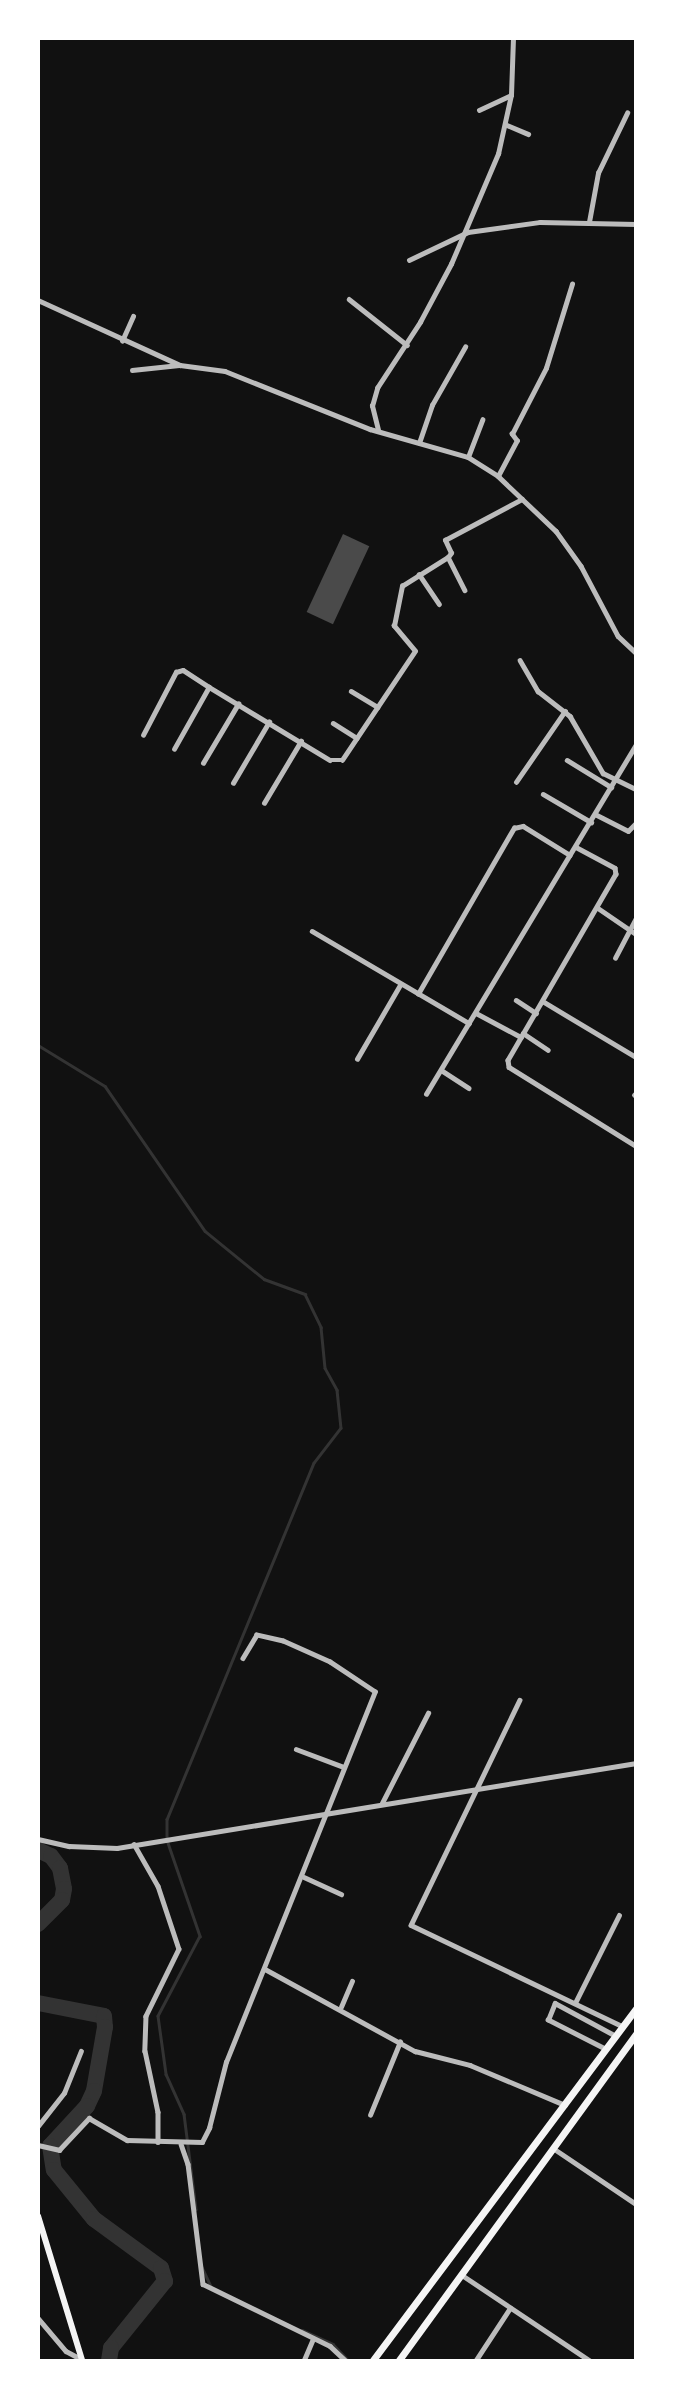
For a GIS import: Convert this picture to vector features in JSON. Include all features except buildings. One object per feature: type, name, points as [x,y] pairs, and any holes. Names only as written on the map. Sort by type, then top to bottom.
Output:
[{"type":"highway","points":[[373,2361],[635,2009]]},
{"type":"highway","points":[[399,2361],[635,2037]]},
{"type":"main road","points":[[38,2216],[82,2360]]},
{"type":"street","points":[[378,431],[373,397],[407,345],[468,232],[507,125],[513,38]]},
{"type":"street","points":[[479,110],[511,95]]},
{"type":"street","points":[[589,222],[598,173],[627,113]]},
{"type":"street","points":[[507,125],[527,134]]},
{"type":"street","points":[[409,260],[468,232],[540,222],[635,224]]},
{"type":"street","points":[[498,476],[517,441],[512,434],[546,368],[572,284]]},
{"type":"street","points":[[349,299],[407,345]]},
{"type":"street","points":[[38,300],[122,341],[180,365]]},
{"type":"street","points":[[122,341],[133,316]]},
{"type":"street","points":[[419,443],[432,405],[465,347]]},
{"type":"street","points":[[132,370],[180,365],[225,370],[378,431],[468,457],[498,476],[556,531],[581,566],[618,636],[635,653]]},
{"type":"street","points":[[468,457],[482,420]]},
{"type":"street","points":[[143,734],[176,672],[183,670],[336,761],[342,760],[415,651],[394,626],[402,586],[448,557],[451,553],[445,540],[522,499]]},
{"type":"street","points":[[448,557],[466,590]]},
{"type":"street","points":[[419,574],[439,604]]},
{"type":"street","points":[[520,660],[538,691],[565,711],[598,768],[635,789]]},
{"type":"street","points":[[174,749],[209,687]]},
{"type":"street","points":[[351,691],[378,706]]},
{"type":"street","points":[[204,763],[238,704]]},
{"type":"street","points":[[516,782],[565,711]]},
{"type":"street","points":[[233,783],[269,722]]},
{"type":"street","points":[[333,723],[357,738]]},
{"type":"street","points":[[264,803],[301,741]]},
{"type":"street","points":[[426,1094],[635,745]]},
{"type":"street","points":[[567,760],[611,787]]},
{"type":"street","points":[[542,793],[591,822]]},
{"type":"street","points":[[595,814],[628,831],[635,823]]},
{"type":"street","points":[[418,994],[514,828],[523,826],[570,855]]},
{"type":"street","points":[[576,847],[616,870],[598,908],[508,1060],[509,1067],[635,1146]]},
{"type":"street","points":[[598,908],[635,934]]},
{"type":"street","points":[[615,958],[635,918]]},
{"type":"street","points":[[312,931],[469,1023]]},
{"type":"street","points":[[357,1059],[400,985]]},
{"type":"street","points":[[516,1000],[536,1013]]},
{"type":"street","points":[[544,1002],[635,1057]]},
{"type":"street","points":[[476,1013],[548,1050]]},
{"type":"street","points":[[441,1070],[469,1088]]},
{"type":"street","points":[[39,2145],[51,2149],[63,2148],[89,2118],[118,2138],[185,2143],[202,2142],[206,2136],[226,2062],[304,1877],[374,1690],[330,1662],[283,1641],[257,1635],[243,1658]]},
{"type":"street","points":[[520,1700],[411,1924],[623,2026]]},
{"type":"street","points":[[382,1803],[428,1713]]},
{"type":"street","points":[[296,1749],[344,1768]]},
{"type":"street","points":[[38,1839],[106,1849],[158,1838],[635,1763]]},
{"type":"street","points":[[134,1844],[158,1886],[179,1949],[146,2016],[145,2051],[158,2112],[158,2142]]},
{"type":"street","points":[[304,1877],[341,1894]]},
{"type":"street","points":[[575,2003],[619,1915]]},
{"type":"street","points":[[265,1969],[341,2007],[426,2055],[519,2083],[565,2105]]},
{"type":"street","points":[[341,2007],[352,1980]]},
{"type":"street","points":[[606,2049],[548,2020],[555,2003],[616,2036]]},
{"type":"street","points":[[370,2115],[400,2042]]},
{"type":"street","points":[[38,2126],[68,2086],[81,2050]]},
{"type":"street","points":[[185,2143],[203,2284],[313,2339],[345,2361]]},
{"type":"street","points":[[552,2148],[635,2204]]},
{"type":"street","points":[[461,2274],[586,2360]]},
{"type":"street","points":[[476,2361],[510,2308]]},
{"type":"street","points":[[38,2318],[66,2351],[82,2360]]},
{"type":"street","points":[[304,2361],[313,2339]]},
{"type":"waterway","points":[[38,1045],[105,1086],[205,1231],[264,1279],[305,1294],[321,1327],[325,1368],[337,1390],[341,1428],[314,1463],[167,1819],[167,1840],[200,1936],[158,2016],[166,2074],[184,2114],[196,2209]]},
{"type":"waterway","points":[[38,1850],[51,1856],[60,1868],[64,1889],[62,1900],[38,1924]]},
{"type":"waterway","points":[[38,2003],[104,2016],[105,2027],[94,2091],[87,2106],[50,2146],[54,2170],[94,2219],[161,2268],[165,2281],[111,2348],[109,2360]]},
{"type":"waterway","points":[[202,2267],[211,2286]]},
{"type":"waterway","points":[[302,2330],[333,2344],[348,2360]]}]
